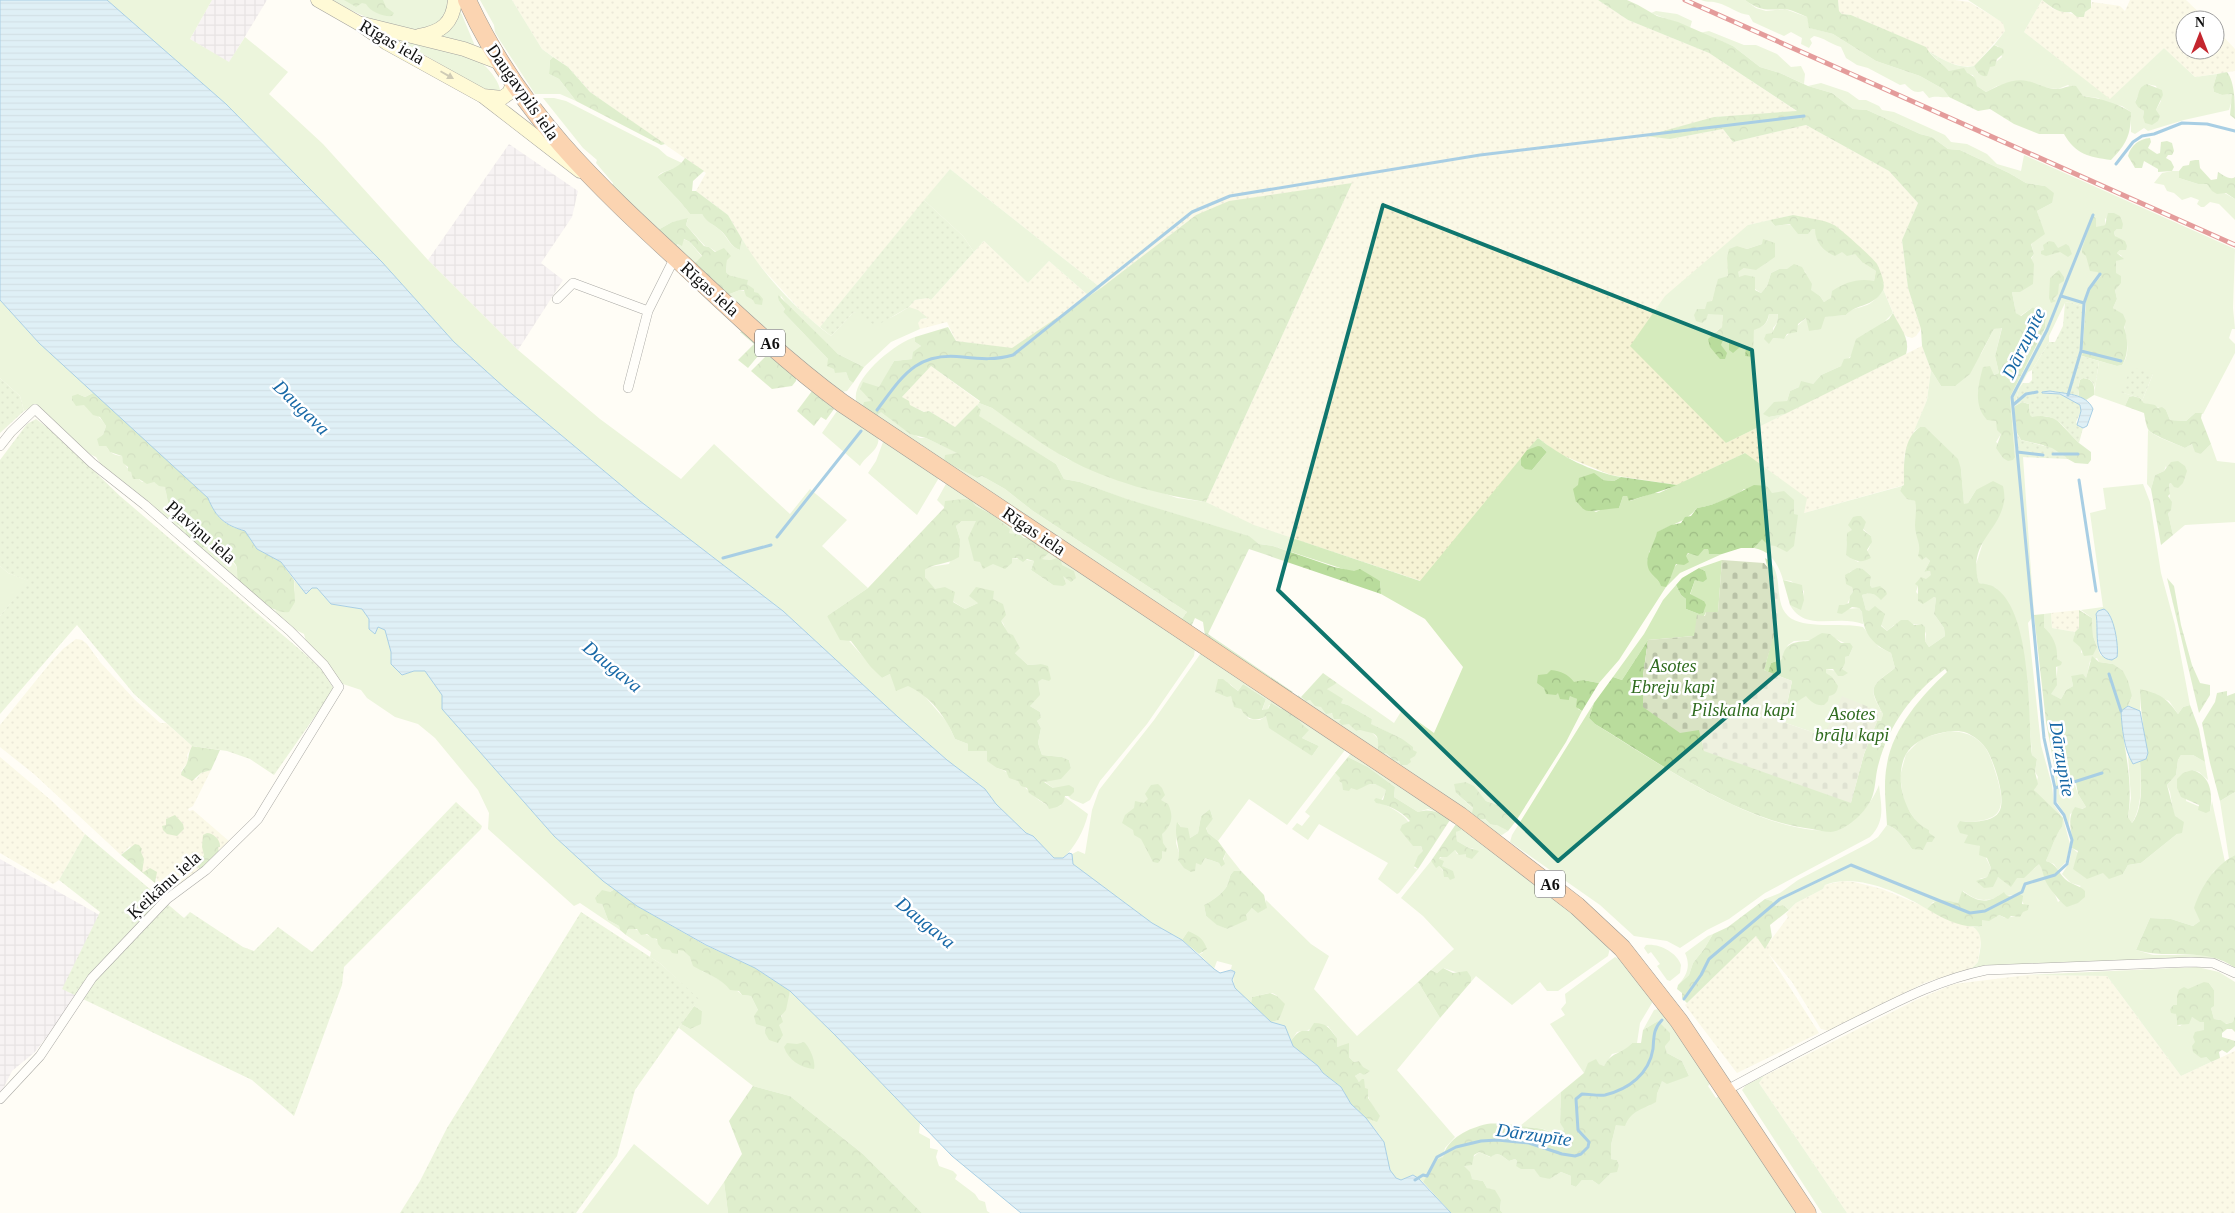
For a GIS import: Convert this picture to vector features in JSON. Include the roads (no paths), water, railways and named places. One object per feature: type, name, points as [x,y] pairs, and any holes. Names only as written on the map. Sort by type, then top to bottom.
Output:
[{"type":"highway","name":"Daugavpils iela","points":[[467,0],[498,62],[513,84],[542,123],[590,176]]},
{"type":"highway","name":"Rīgas iela","points":[[590,176],[675,257],[805,375],[842,403],[1460,816],[1577,906],[1622,948],[1680,1021],[1727,1090]]},
{"type":"highway","name":"A6","points":[[1727,1090],[1807,1213]]},
{"type":"main road","name":"Rīgas iela","points":[[318,0],[360,24],[379,38],[483,96],[568,163],[590,176]]},
{"type":"main road","points":[[415,36],[434,33],[442,28],[449,20],[454,9],[454,0]]},
{"type":"main road","points":[[360,24],[464,49],[498,62]]},
{"type":"main road","points":[[483,96],[502,98],[509,93],[513,84]]},
{"type":"street","points":[[628,388],[648,311],[675,257]]},
{"type":"street","points":[[557,299],[573,283],[648,311]]},
{"type":"street","name":"Pļaviņu iela","points":[[0,446],[11,432],[35,409],[92,463],[145,505],[290,631],[324,665],[339,687]]},
{"type":"street","name":"Ķeikānu iela","points":[[0,1099],[40,1056],[92,978],[167,900],[206,870],[258,819],[339,687]]},
{"type":"street","points":[[1727,1090],[1913,993],[1955,976],[1986,970],[2190,962],[2213,962],[2235,973]]},
{"type":"water","name":"Daugava","points":[[0,0],[107,0],[226,104],[382,262],[454,342],[506,389],[640,501],[783,611],[898,717],[947,760],[985,789],[996,804],[1026,833],[1033,836],[1054,858],[1063,858],[1069,853],[1072,854],[1073,864],[1152,923],[1182,940],[1214,969],[1220,973],[1231,970],[1235,972],[1232,980],[1235,988],[1271,1022],[1285,1026],[1293,1046],[1341,1087],[1351,1104],[1366,1118],[1384,1142],[1390,1170],[1396,1178],[1401,1180],[1413,1175],[1418,1178],[1451,1213],[1021,1213],[952,1156],[790,991],[755,968],[706,945],[637,906],[603,881],[554,836],[442,709],[442,695],[425,671],[414,671],[402,675],[391,664],[391,652],[385,630],[378,627],[375,634],[369,629],[369,619],[362,609],[331,604],[317,588],[312,588],[306,594],[281,562],[257,549],[245,531],[222,520],[214,511],[208,498],[39,343],[0,300]]},
{"type":"water","points":[[2050,391],[2074,395],[2090,404],[2093,409],[2087,426],[2083,428],[2077,425],[2081,411],[2080,405],[2060,394],[2042,393]]},
{"type":"water","points":[[2104,609],[2111,617],[2116,638],[2117,657],[2112,660],[2101,654],[2099,649],[2096,614]]},
{"type":"water","points":[[2128,706],[2140,711],[2148,753],[2146,759],[2133,764],[2126,745],[2122,725],[2121,711]]},
{"type":"waterway","points":[[877,410],[903,377],[922,362],[947,356],[988,359],[1013,355],[1192,212],[1230,196],[1480,155],[1804,116]]},
{"type":"waterway","name":"Dārzupīte","points":[[2116,164],[2133,142],[2142,136],[2154,134],[2182,123],[2207,124],[2235,131]]},
{"type":"waterway","name":"Dārzupīte","points":[[1684,999],[1701,975],[1709,959],[1780,899],[1851,865],[1970,913],[1985,911],[2022,892],[2025,884],[2055,875],[2067,864],[2072,840],[2064,815],[2055,803],[2055,788],[2044,738],[2012,397],[2047,330],[2093,215]]},
{"type":"waterway","points":[[2084,303],[2089,289],[2100,274]]},
{"type":"waterway","points":[[2061,296],[2084,303],[2081,351],[2068,395]]},
{"type":"waterway","points":[[2081,351],[2121,361]]},
{"type":"waterway","points":[[2013,405],[2026,394],[2037,392]]},
{"type":"waterway","points":[[777,537],[861,431]]},
{"type":"waterway","points":[[2017,452],[2043,455]]},
{"type":"waterway","points":[[2053,454],[2078,454]]},
{"type":"waterway","points":[[2079,480],[2096,591]]},
{"type":"waterway","points":[[723,558],[771,545]]},
{"type":"waterway","points":[[2109,674],[2121,711]]},
{"type":"waterway","points":[[2055,788],[2102,773]]},
{"type":"waterway","name":"Dārzupīte","points":[[1415,1180],[1423,1175],[1427,1176],[1437,1157],[1456,1147],[1481,1141],[1497,1140],[1529,1143],[1562,1154],[1575,1156],[1581,1154],[1588,1147],[1589,1142],[1578,1130],[1576,1099],[1582,1094],[1605,1095],[1622,1089],[1636,1079],[1651,1058],[1655,1030],[1662,1020]]},
{"type":"railway","points":[[1685,0],[2235,245]]},
{"type":"park label","name":"Asotes Ebreju kapi","points":[[1673,676]]},
{"type":"park label","name":"Pilskalna kapi","points":[[1743,710]]},
{"type":"park label","name":"Asotes brāļu kapi","points":[[1852,724]]}]
